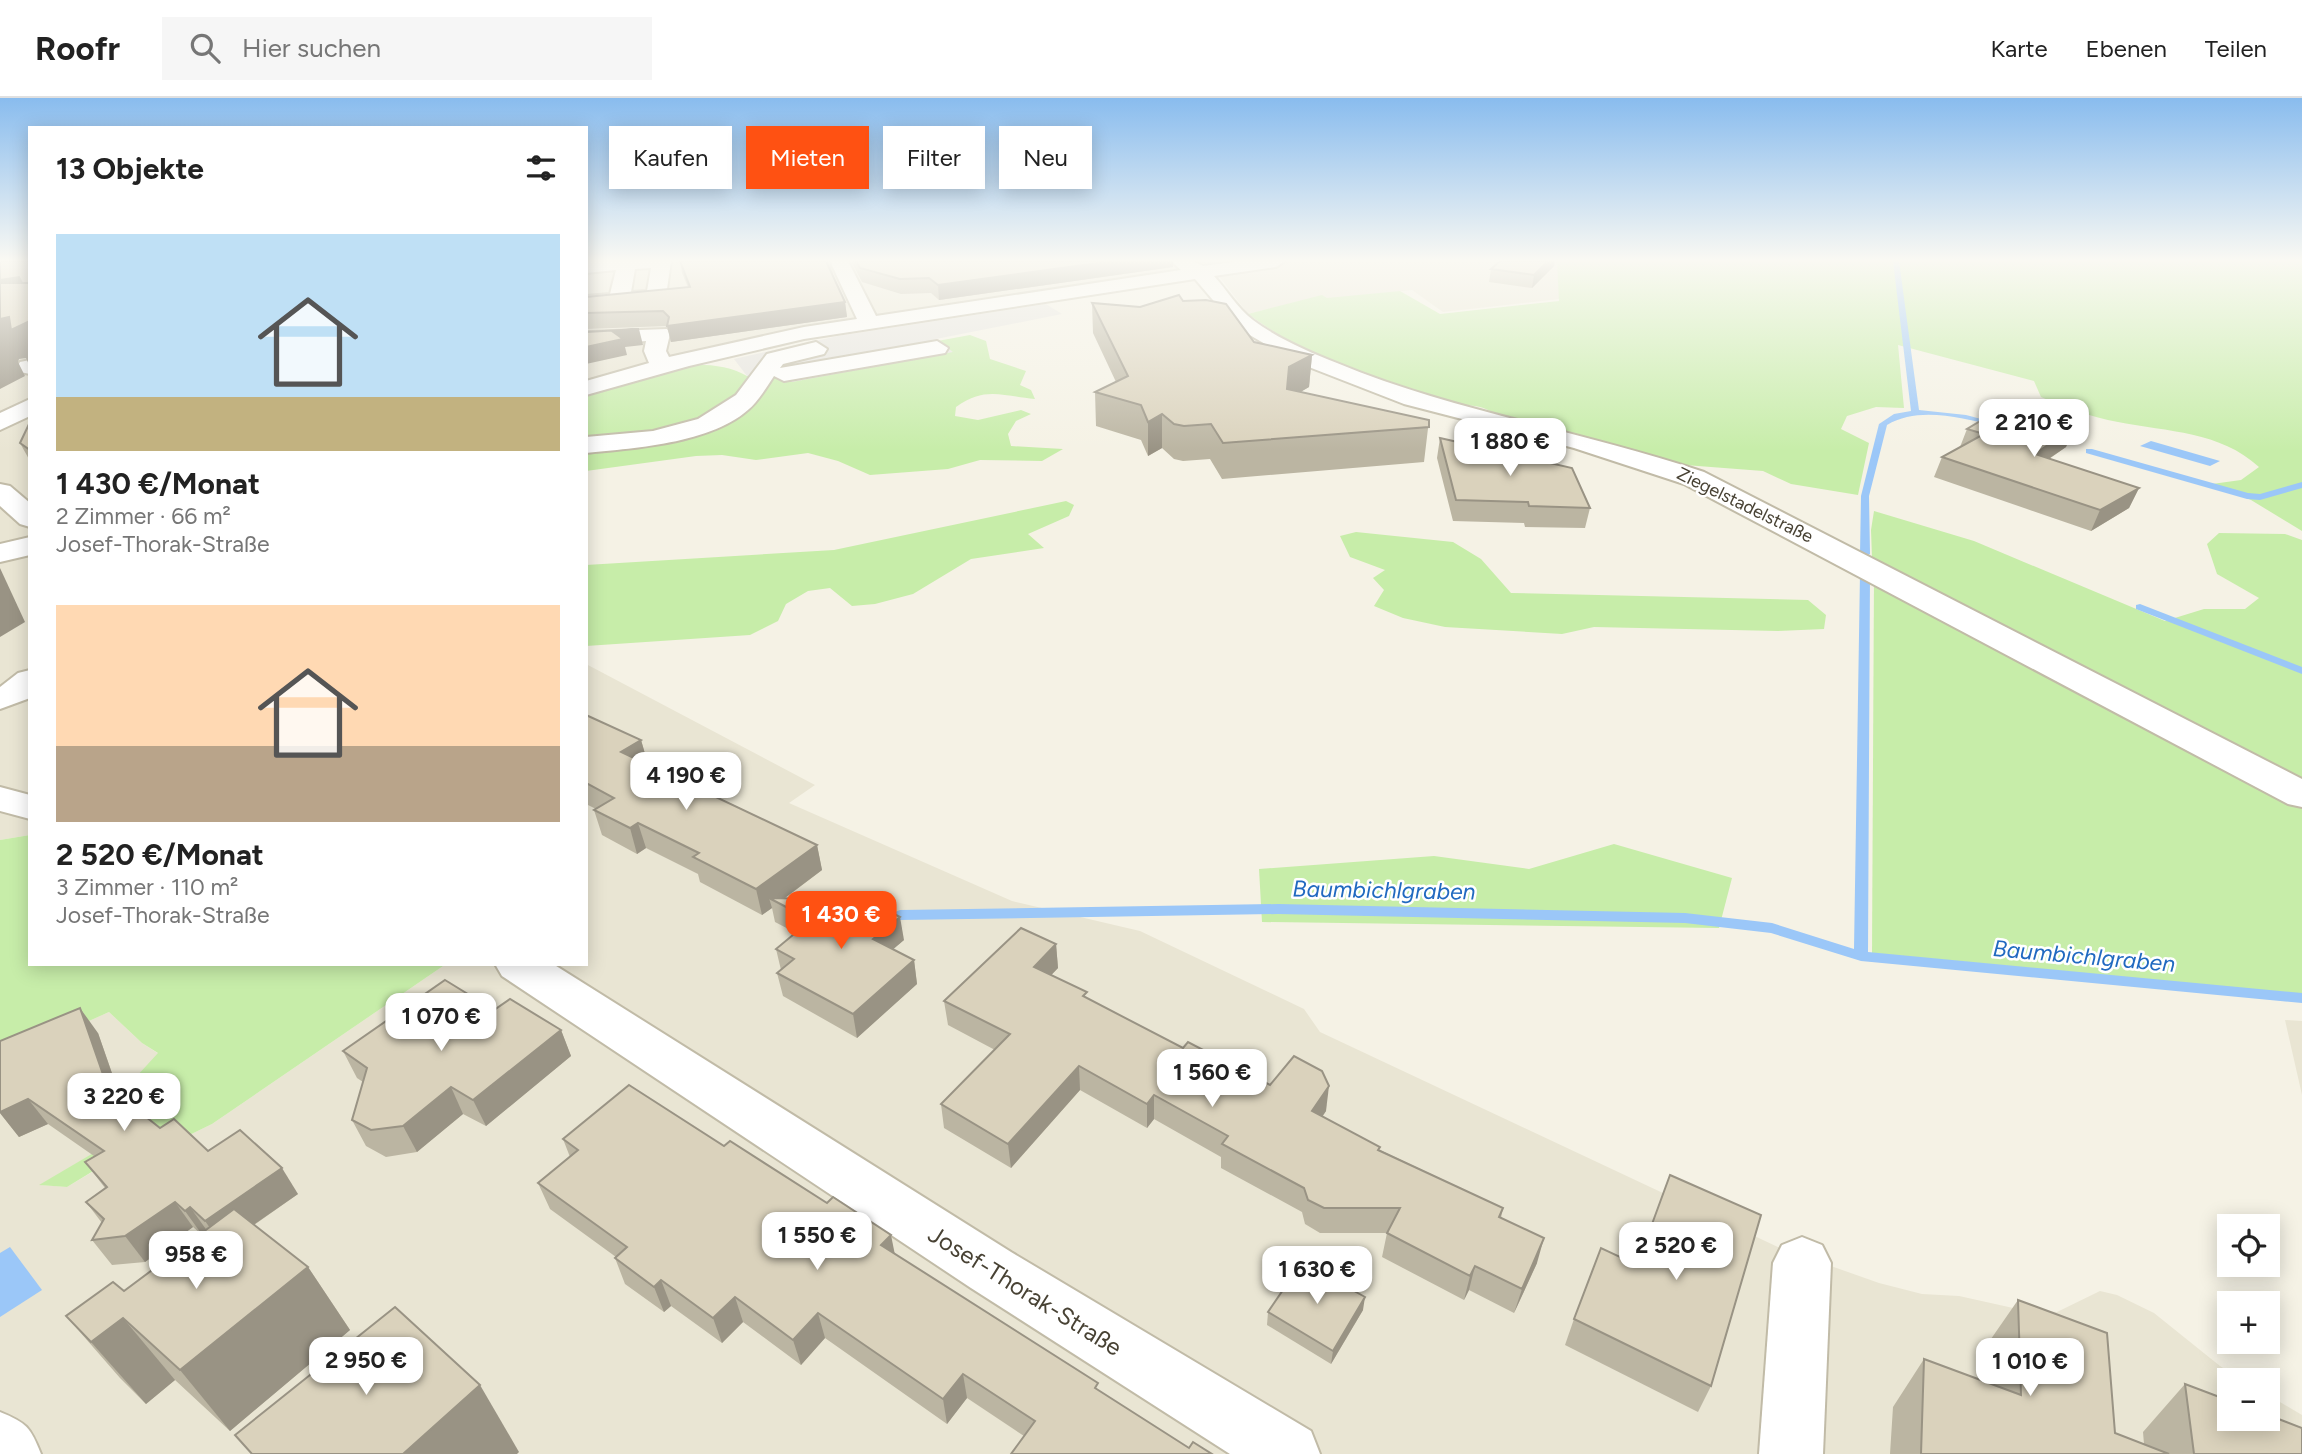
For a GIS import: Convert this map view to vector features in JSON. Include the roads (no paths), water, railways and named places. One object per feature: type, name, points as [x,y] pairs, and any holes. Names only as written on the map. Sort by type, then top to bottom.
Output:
[{"type":"street","points":[[588,387],[662,366],[725,339],[850,324]]},
{"type":"street","points":[[588,445],[655,439],[698,427],[746,400],[775,359],[786,355],[959,324]]},
{"type":"street","name":"Ziegelstadelstraße","points":[[1246,324],[1290,351],[1342,375],[1440,407],[1649,462],[1711,486],[2302,795]]},
{"type":"street","points":[[588,339],[659,334],[656,357],[662,366]]},
{"type":"street","points":[[765,374],[803,372],[937,348]]},
{"type":"street","points":[[0,492],[28,516]]},
{"type":"street","points":[[0,554],[28,547]]},
{"type":"street","points":[[0,799],[28,806]]},
{"type":"street","name":"Josef-Thorak-Straße","points":[[521,966],[991,1270],[1288,1454]]},
{"type":"street","points":[[1791,1454],[1802,1263]]},
{"type":"street","points":[[0,1444],[9,1454]]},
{"type":"water","points":[[2151,441],[2220,461],[2210,466],[2140,446]]},
{"type":"water","points":[[10,1247],[42,1290],[0,1317],[0,1253]]},
{"type":"waterway","name":"Baumbichlgraben","points":[[1904,324],[1915,412]]},
{"type":"waterway","name":"Baumbichlgraben","points":[[1865,554],[1865,496],[1883,424],[1897,416],[1915,412]]},
{"type":"waterway","name":"Baumbichlgraben","points":[[1915,412],[1966,417],[1996,424]]},
{"type":"waterway","name":"Baumbichlgraben","points":[[2089,451],[2247,496],[2260,497],[2302,485]]},
{"type":"waterway","name":"Baumbichlgraben","points":[[1861,956],[1865,573]]},
{"type":"waterway","name":"Baumbichlgraben","points":[[2140,607],[2302,671]]},
{"type":"waterway","name":"Baumbichlgraben","points":[[900,915],[1278,909],[1685,918],[1772,928],[1861,956]]},
{"type":"waterway","name":"Baumbichlgraben","points":[[1861,956],[2302,998]]}]
